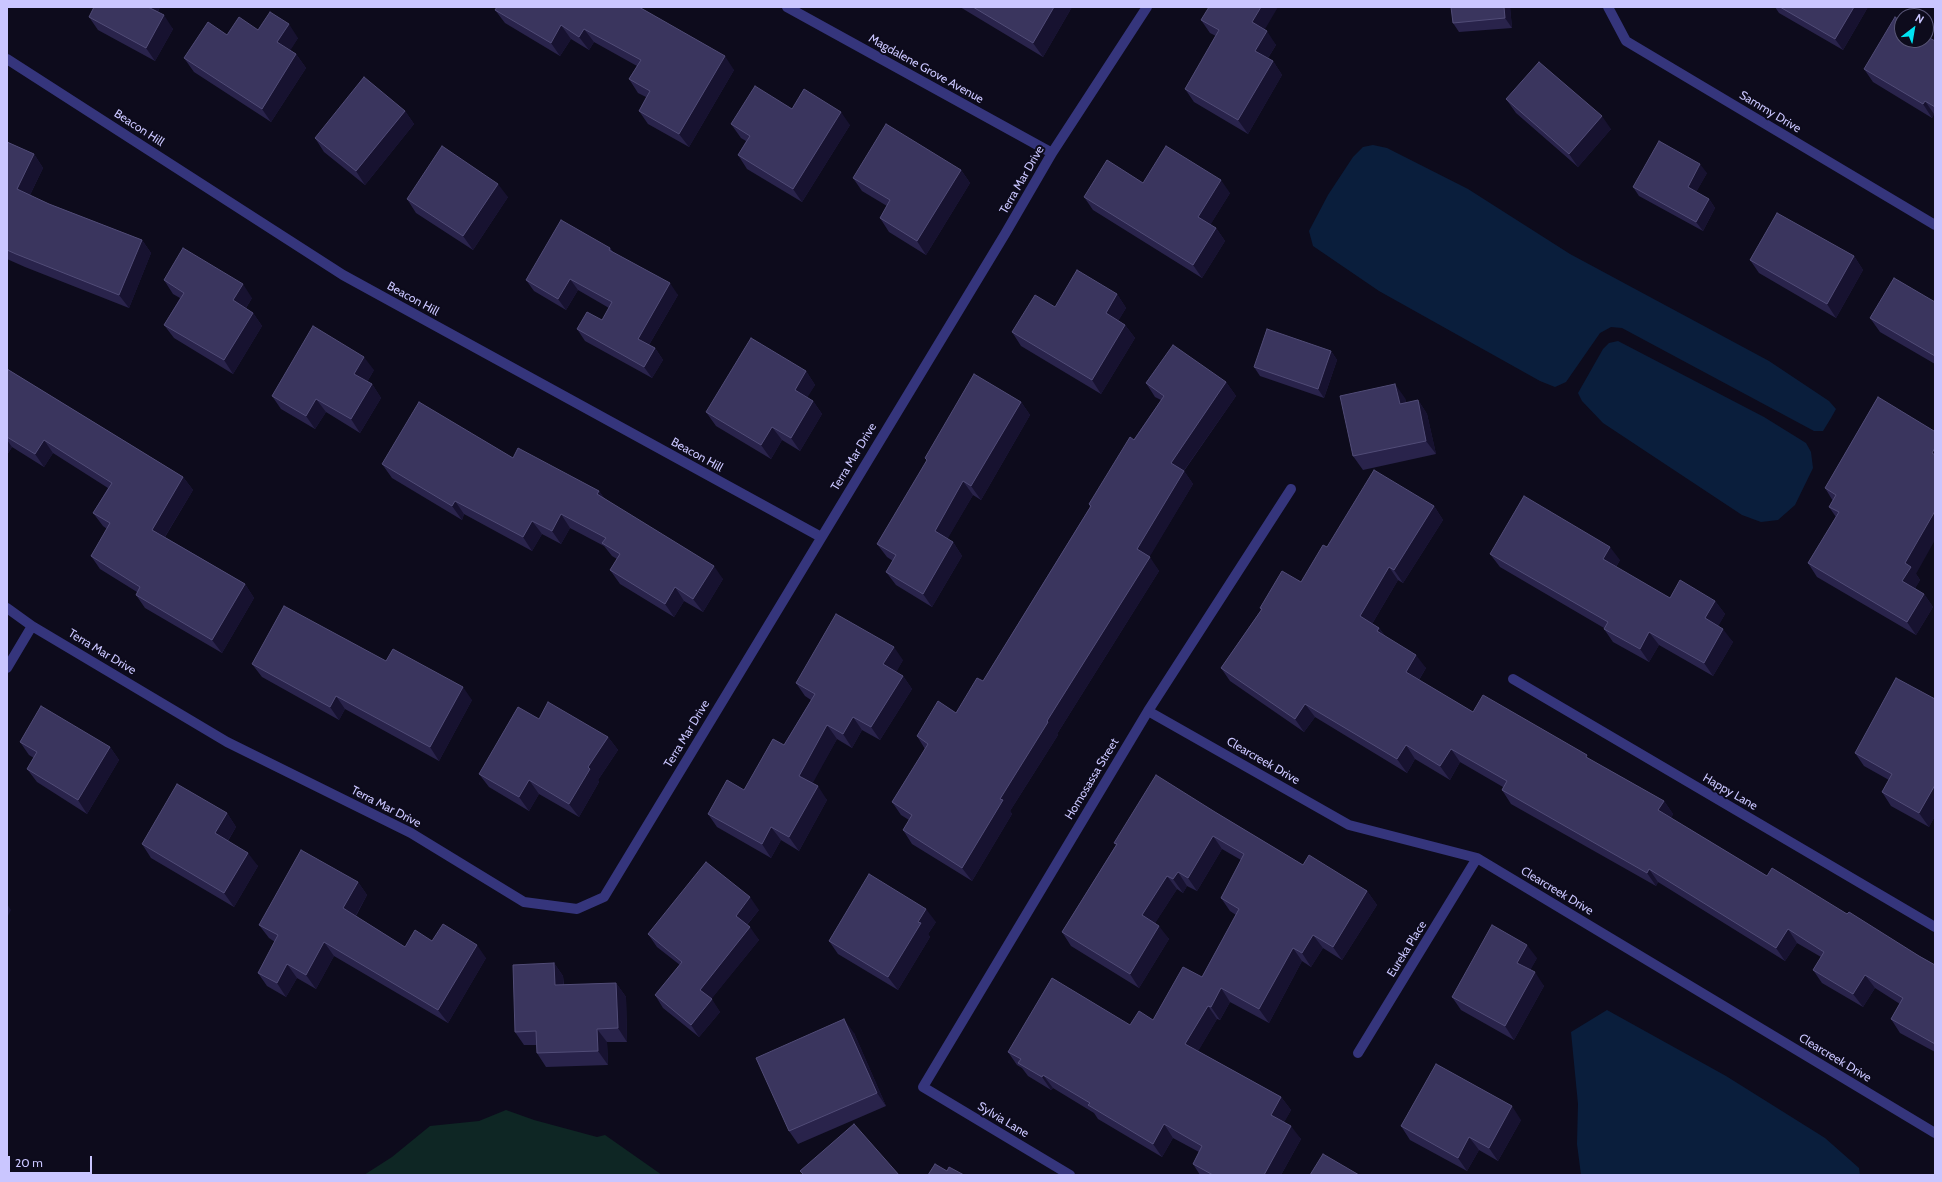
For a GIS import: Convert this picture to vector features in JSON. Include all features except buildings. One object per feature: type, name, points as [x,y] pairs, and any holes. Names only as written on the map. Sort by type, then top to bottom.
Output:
[{"type":"street","name":"Magdalene Grove Avenue","points":[[787,7],[1052,153]]},
{"type":"street","name":"Terra Mar Drive","points":[[7,608],[32,626],[228,742],[410,833],[524,902],[577,909],[604,897],[1005,234],[1052,153],[1146,7]]},
{"type":"street","name":"Sammy Drive","points":[[1608,7],[1626,41],[1935,225]]},
{"type":"street","name":"Beacon Hill","points":[[7,59],[343,275],[821,537]]},
{"type":"street","name":"Homosassa Street","points":[[923,1087],[1148,711],[1291,489]]},
{"type":"street","points":[[7,668],[32,626]]},
{"type":"street","name":"Happy Lane","points":[[1513,679],[1935,927]]},
{"type":"street","name":"Clearcreek Drive","points":[[1148,711],[1349,825],[1477,858],[1935,1133]]},
{"type":"street","name":"Eureka Place","points":[[1358,1053],[1477,858]]},
{"type":"street","name":"Sylvia Lane","points":[[923,1087],[1070,1175]]},
{"type":"green space","points":[[506,1110],[534,1120],[597,1137],[605,1135],[662,1175],[364,1175],[392,1157],[430,1126],[479,1121]]},
{"type":"water","points":[[1373,145],[1387,148],[1468,189],[1570,254],[1769,361],[1829,401],[1836,409],[1823,431],[1814,431],[1622,328],[1611,327],[1600,333],[1566,382],[1555,387],[1540,381],[1379,291],[1313,246],[1309,231],[1328,195],[1353,157],[1363,147]]},
{"type":"water","points":[[1618,341],[1764,417],[1806,443],[1811,452],[1813,468],[1795,505],[1778,520],[1761,522],[1742,515],[1603,423],[1582,401],[1578,393],[1603,349],[1609,343]]},
{"type":"water","points":[[1607,1010],[1726,1076],[1825,1138],[1859,1168],[1860,1175],[1581,1175],[1577,1144],[1578,1104],[1571,1032]]}]
